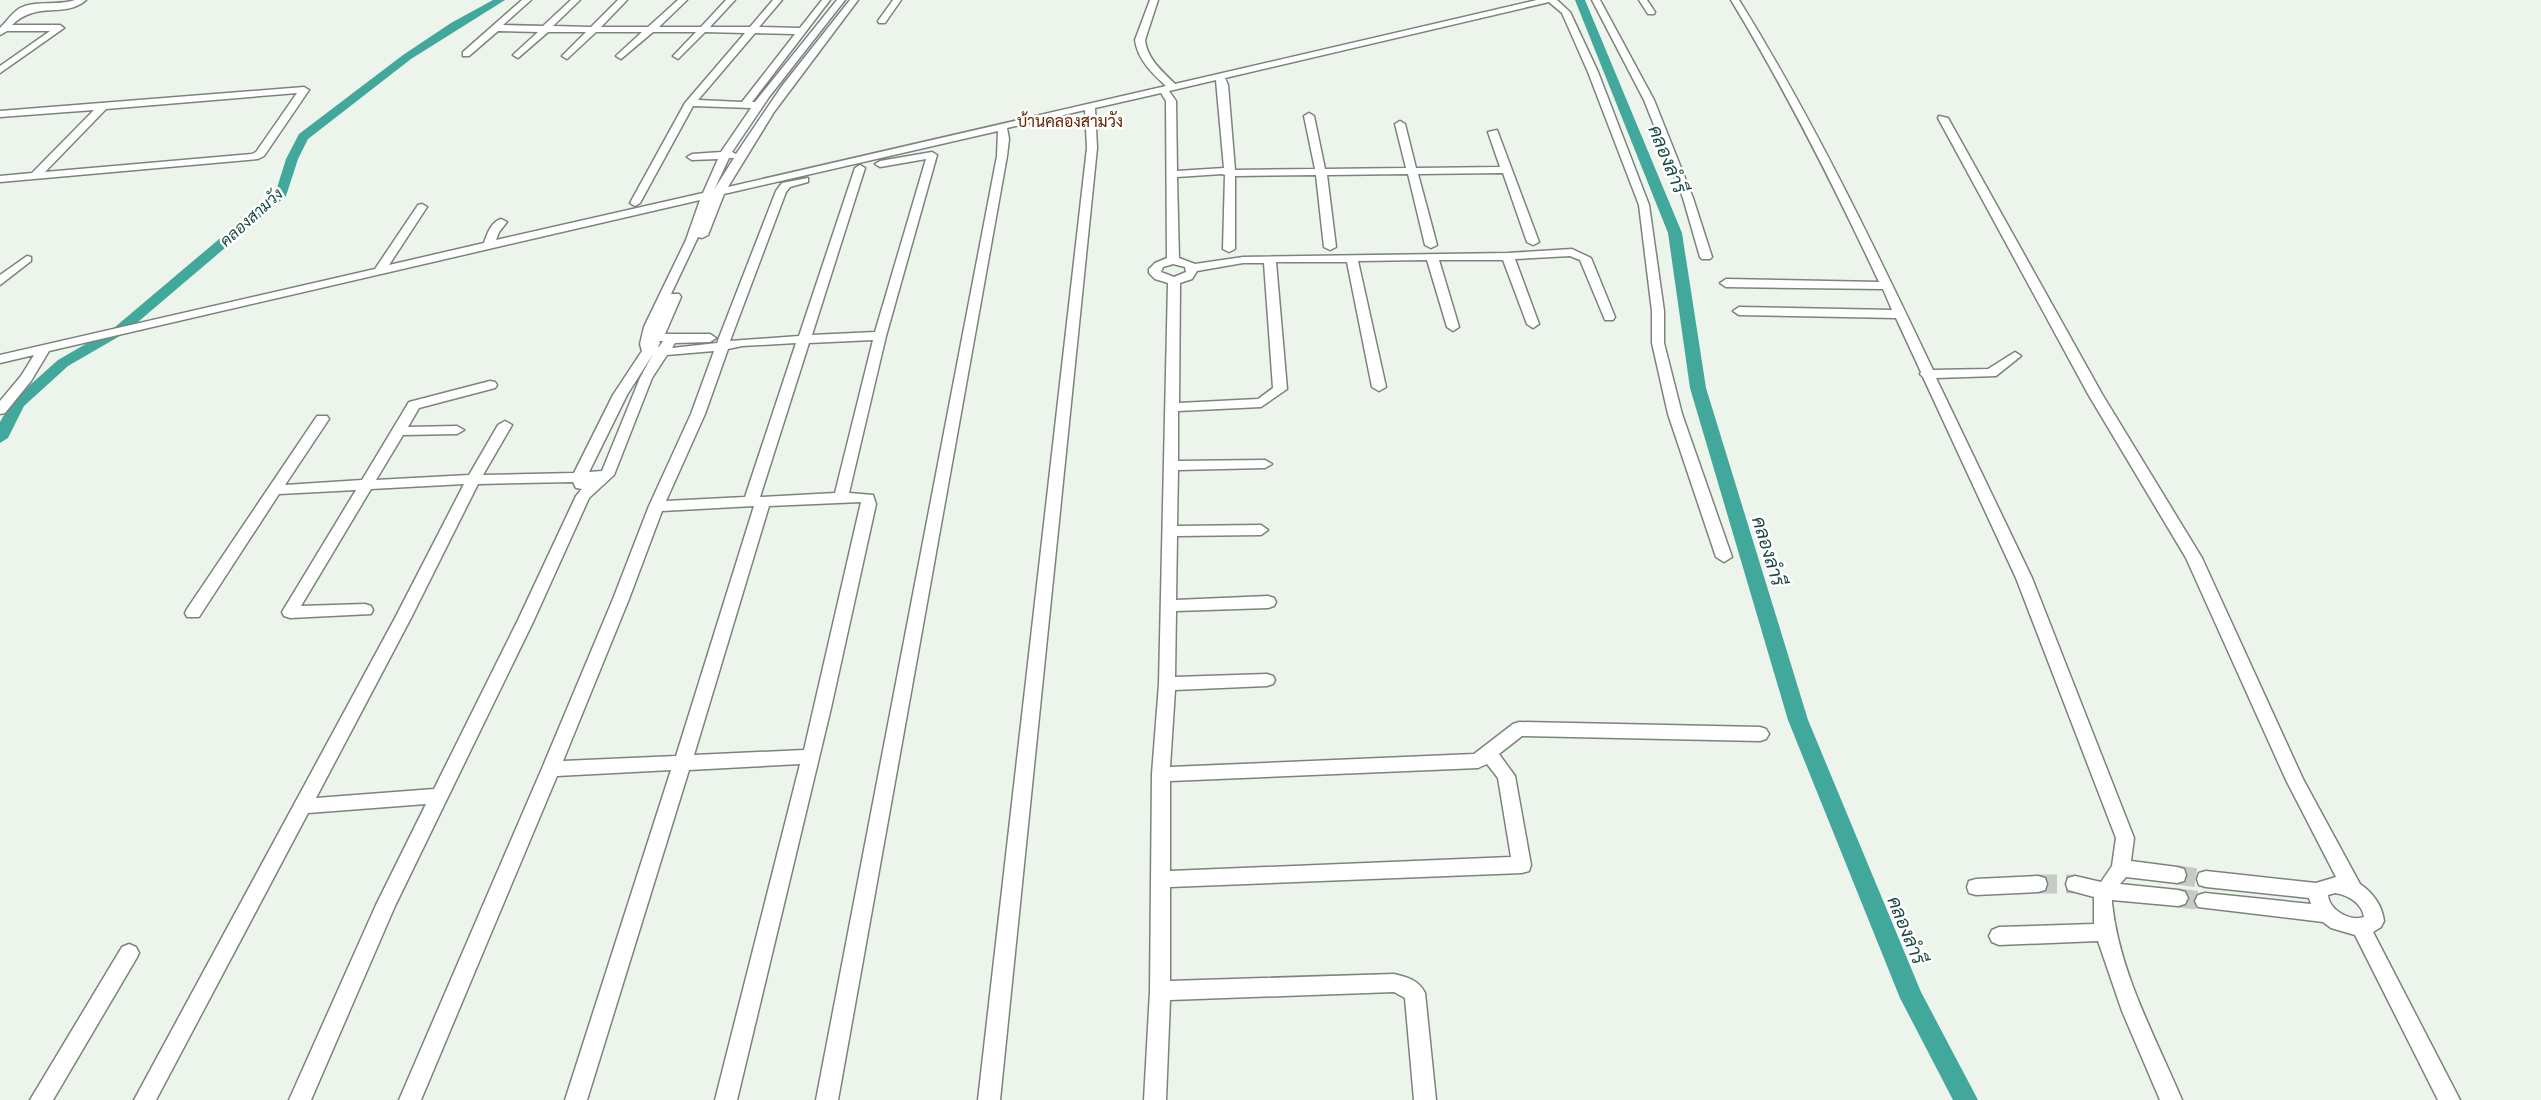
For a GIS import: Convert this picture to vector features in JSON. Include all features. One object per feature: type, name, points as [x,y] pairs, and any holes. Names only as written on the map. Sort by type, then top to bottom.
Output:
[{"type":"street","points":[[3,30],[10,19],[27,8],[70,6],[82,0]]},
{"type":"street","points":[[466,54],[527,0]]},
{"type":"street","points":[[518,55],[576,0]]},
{"type":"street","points":[[567,56],[623,0]]},
{"type":"street","points":[[651,27],[652,22],[671,0]]},
{"type":"street","points":[[621,56],[651,27],[661,22],[683,0]]},
{"type":"street","points":[[678,56],[731,0]]},
{"type":"street","points":[[635,203],[690,103],[778,0]]},
{"type":"street","points":[[745,104],[826,0]]},
{"type":"street","points":[[655,351],[645,340],[696,227],[705,194],[725,155],[759,105],[841,0]]},
{"type":"street","points":[[300,1100],[386,905],[583,496],[606,475],[646,378],[655,351],[657,337],[721,190],[773,105],[854,0]]},
{"type":"street","points":[[882,21],[897,0]]},
{"type":"street","points":[[1154,0],[1140,40],[1140,46],[1144,57],[1168,88],[1173,174],[1173,260]]},
{"type":"street","points":[[0,359],[489,246],[721,190],[1168,88],[1220,78],[1550,0],[1566,12],[1593,72],[1644,205],[1658,311],[1658,343],[1675,414],[1724,557]]},
{"type":"street","points":[[1596,0],[1649,100],[1688,198],[1706,257]]},
{"type":"street","points":[[1643,0],[1651,12]]},
{"type":"street","points":[[1735,0],[1788,88],[1855,218],[1926,374],[2024,578],[2066,680],[2125,838],[2122,868],[2105,891],[2102,903],[2105,932],[2132,1011],[2171,1100]]},
{"type":"street","points":[[496,28],[592,30],[651,27],[802,31]]},
{"type":"street","points":[[0,70],[60,28],[3,30]]},
{"type":"street","points":[[817,30],[830,31]]},
{"type":"street","points":[[1220,78],[1223,85],[1230,173],[1229,249]]},
{"type":"street","points":[[0,114],[304,90],[260,154],[254,157],[0,179]]},
{"type":"street","points":[[690,103],[773,105]]},
{"type":"street","points":[[35,176],[103,106]]},
{"type":"street","points":[[989,1100],[1092,148],[1090,106]]},
{"type":"street","points":[[1309,116],[1321,173],[1330,247]]},
{"type":"street","points":[[1943,118],[2095,394],[2194,558],[2294,780],[2353,890]]},
{"type":"street","points":[[1400,124],[1453,328]]},
{"type":"street","points":[[827,1100],[1002,156],[1004,139],[1002,127]]},
{"type":"street","points":[[1492,132],[1533,242]]},
{"type":"street","points":[[410,1100],[551,770],[621,599],[656,506],[698,414],[763,236],[786,185],[932,154],[880,336],[841,498]]},
{"type":"street","points":[[692,157],[741,155]]},
{"type":"street","points":[[576,1100],[682,763],[803,339],[860,168]]},
{"type":"street","points":[[1173,174],[1209,173],[1217,176],[1230,173],[1505,170]]},
{"type":"street","points":[[379,271],[422,207]]},
{"type":"street","points":[[489,246],[493,232],[501,222]]},
{"type":"street","points":[[1192,268],[1243,260],[1352,259],[1432,251],[1508,256],[1572,252],[1586,258],[1610,317]]},
{"type":"street","points":[[1508,256],[1532,324]]},
{"type":"street","points":[[0,280],[27,259]]},
{"type":"street","points":[[1172,407],[1261,403],[1280,389],[1270,259]]},
{"type":"street","points":[[1352,259],[1379,387]]},
{"type":"street","points":[[1173,260],[1186,262],[1192,268],[1188,277],[1174,280],[1165,280],[1155,273],[1155,269],[1159,265],[1173,260]]},
{"type":"street","points":[[1155,1100],[1160,991],[1161,774],[1167,684],[1174,280]]},
{"type":"street","points":[[1726,283],[1887,286]]},
{"type":"street","points":[[1739,311],[1900,314]]},
{"type":"street","points":[[657,337],[742,342],[880,336]]},
{"type":"street","points":[[583,496],[579,477],[629,380],[655,351],[671,339]]},
{"type":"street","points":[[655,351],[724,342]]},
{"type":"street","points":[[0,410],[26,378],[44,349]]},
{"type":"street","points":[[1926,374],[1991,373],[2015,356]]},
{"type":"street","points":[[629,380],[646,378]]},
{"type":"street","points":[[365,610],[290,612],[414,405],[490,385]]},
{"type":"street","points":[[0,395],[14,393]]},
{"type":"street","points":[[193,613],[322,420]]},
{"type":"street","points":[[145,1100],[403,618],[473,480],[505,425]]},
{"type":"street","points":[[398,431],[457,430]]},
{"type":"street","points":[[1171,466],[1266,464]]},
{"type":"street","points":[[276,490],[606,475]]},
{"type":"street","points":[[656,506],[862,497],[868,498],[869,504],[811,757],[726,1100]]},
{"type":"street","points":[[1169,531],[1261,530]]},
{"type":"street","points":[[1167,606],[1268,602]]},
{"type":"street","points":[[1167,684],[1267,680]]},
{"type":"street","points":[[1161,774],[1478,761],[1518,728],[1760,734]]},
{"type":"street","points":[[1161,879],[1522,865],[1506,776],[1488,753]]},
{"type":"street","points":[[551,770],[811,757]]},
{"type":"street","points":[[302,806],[440,796]]},
{"type":"street","points":[[2122,868],[2178,875]]},
{"type":"street","points":[[2318,891],[2212,879],[2213,902],[2329,914]]},
{"type":"street","points":[[1976,887],[2038,884]]},
{"type":"street","points":[[2075,884],[2105,891],[2178,898]]},
{"type":"street","points":[[2331,884],[2353,890],[2367,901],[2375,914],[2374,921],[2369,926],[2361,928],[2345,924],[2329,914],[2317,898],[2318,891],[2323,886],[2331,884]]},
{"type":"street","points":[[2361,928],[2450,1100]]},
{"type":"street","points":[[1998,936],[2105,932]]},
{"type":"street","points":[[41,1100],[129,952]]},
{"type":"street","points":[[1160,991],[1394,983],[1406,986],[1416,993],[1425,1100]]},
{"type":"waterway","name":"คลองสามวัง","points":[[0,438],[17,404],[63,363],[120,330],[282,193],[292,159],[303,137],[407,57],[455,25],[500,0]]},
{"type":"waterway","name":"คลองลำรี","points":[[1580,0],[1675,233],[1698,388],[1798,720],[1912,998],[1966,1100]]},
{"type":"tunnel","points":[[2177,875],[2206,879]]},
{"type":"tunnel","points":[[2038,884],[2075,884]]},
{"type":"tunnel","points":[[2178,898],[2205,901]]},
{"type":"district","name":"บ้านคลองสามวัง","points":[[1070,121]]}]
